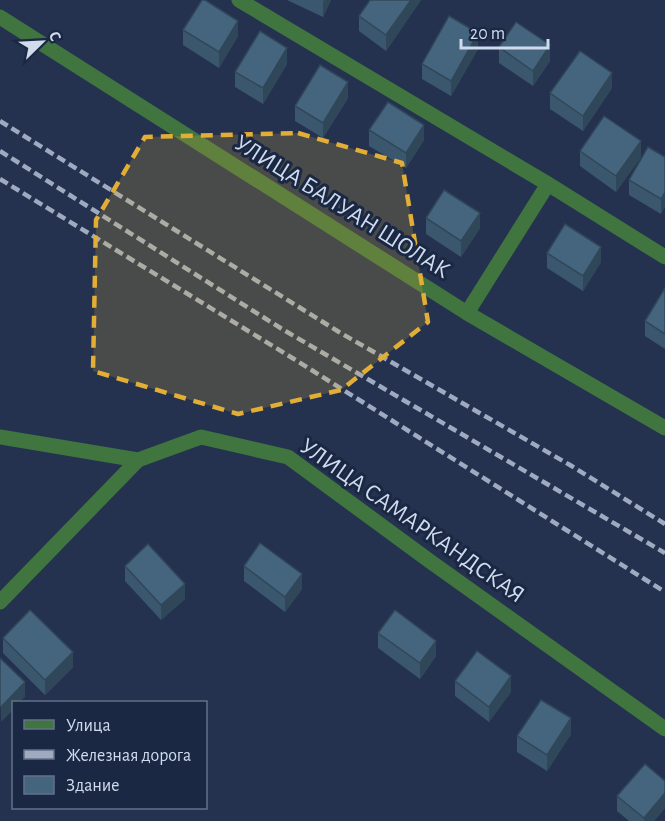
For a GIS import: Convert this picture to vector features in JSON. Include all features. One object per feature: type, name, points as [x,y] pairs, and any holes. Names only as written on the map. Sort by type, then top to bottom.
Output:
[{"type":"street","points":[[239,0],[548,184],[665,257]]},
{"type":"street","name":"УЛИЦА БАЛУАН ШОЛАК","points":[[0,16],[467,313],[665,428]]},
{"type":"street","points":[[467,313],[548,184]]},
{"type":"street","name":"УЛИЦА САМАРКАНДСКАЯ","points":[[0,437],[138,460],[201,437],[288,457],[665,729]]},
{"type":"street","points":[[0,602],[138,460]]},
{"type":"highlighted area","points":[[298,133],[402,163],[428,322],[341,390],[238,414],[93,371],[96,220],[145,137]]},
{"type":"building","points":[[202,0],[238,21],[219,52],[183,30]]},
{"type":"building","points":[[370,0],[411,0],[386,35],[359,16]]},
{"type":"building","points":[[449,16],[478,33],[451,81],[422,64]]},
{"type":"building","points":[[516,22],[550,45],[533,71],[499,47]]},
{"type":"building","points":[[260,31],[287,48],[263,88],[235,72]]},
{"type":"building","points":[[580,51],[612,73],[583,116],[550,93]]},
{"type":"building","points":[[320,65],[348,82],[323,123],[295,106]]},
{"type":"building","points":[[388,102],[424,125],[406,153],[369,130]]},
{"type":"building","points":[[604,116],[641,141],[616,176],[580,151]]},
{"type":"building","points":[[648,147],[665,157],[665,192],[661,199],[629,180]]},
{"type":"building","points":[[444,190],[480,213],[461,241],[426,218]]},
{"type":"building","points":[[565,224],[601,247],[583,276],[547,253]]},
{"type":"building","points":[[665,288],[665,334],[645,321]]},
{"type":"building","points":[[260,543],[302,574],[285,597],[244,566]]},
{"type":"building","points":[[148,544],[185,584],[161,605],[125,566]]},
{"type":"building","points":[[30,610],[73,652],[45,680],[3,638]]},
{"type":"building","points":[[395,610],[436,641],[420,663],[378,633]]},
{"type":"building","points":[[477,651],[511,676],[489,707],[455,681]]},
{"type":"building","points":[[0,658],[25,682],[1,707],[0,706]]},
{"type":"building","points":[[541,700],[571,718],[547,755],[517,736]]},
{"type":"building","points":[[645,764],[665,781],[665,793],[644,818],[617,796]]},
{"type":"railway","points":[[0,121],[339,332],[570,465],[665,524]]},
{"type":"railway","points":[[0,151],[282,329],[665,553]]},
{"type":"railway","points":[[0,179],[294,359],[665,592]]}]
